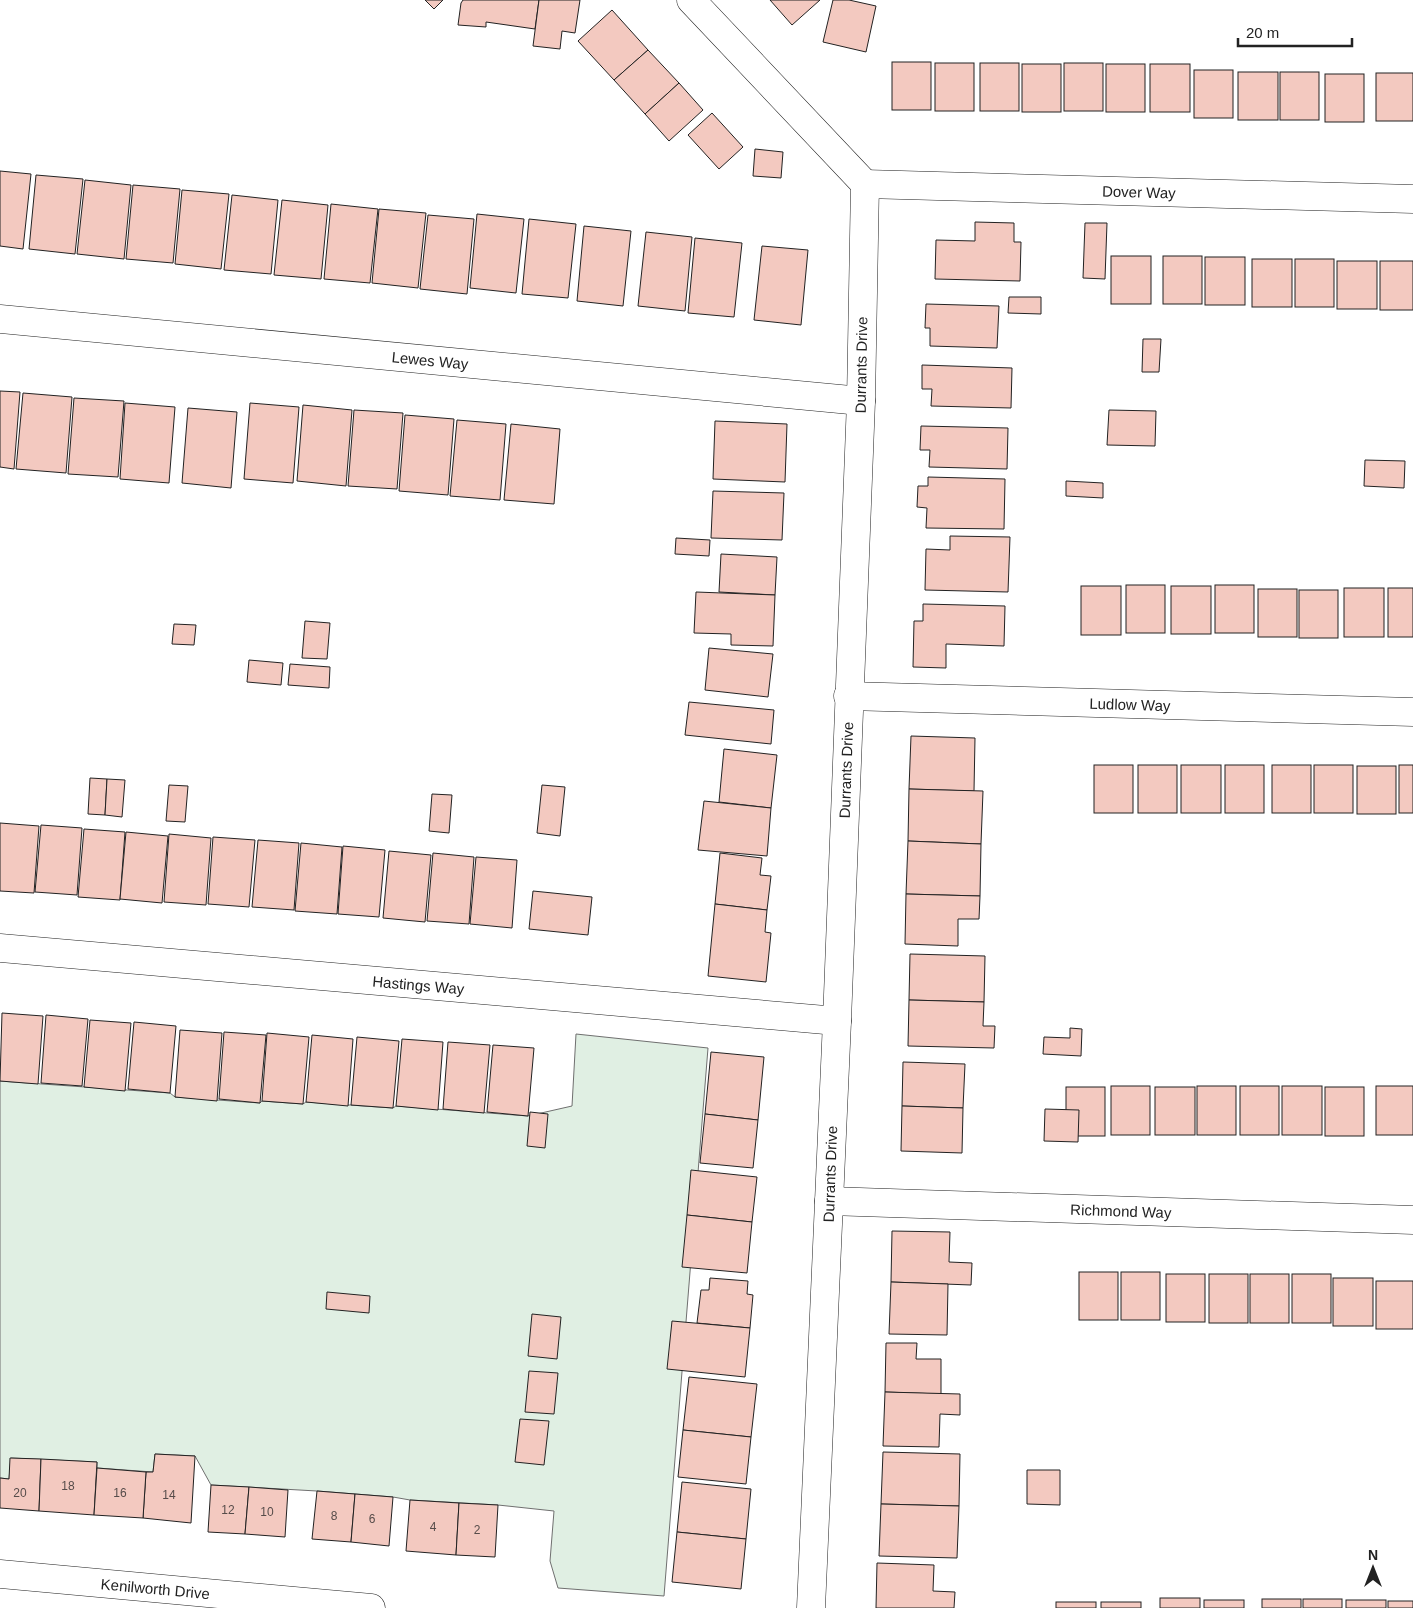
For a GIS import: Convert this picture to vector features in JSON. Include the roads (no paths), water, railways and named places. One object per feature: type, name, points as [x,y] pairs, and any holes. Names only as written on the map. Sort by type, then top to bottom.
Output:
[{"type":"street","points":[[691,0],[865,184]]},
{"type":"street","name":"Dover Way","points":[[865,184],[1413,199]]},
{"type":"street","name":"Durrants Drive","points":[[811,1608],[837,1021],[848,696],[861,401],[865,184]]},
{"type":"street","name":"Lewes Way","points":[[0,319],[861,401]]},
{"type":"street","name":"Ludlow Way","points":[[848,696],[1413,712]]},
{"type":"street","name":"Hastings Way","points":[[0,948],[837,1021]]},
{"type":"street","name":"Richmond Way","points":[[829,1201],[1413,1220]]},
{"type":"street","name":"Kenilworth Drive","points":[[0,1574],[371,1608]]}]
